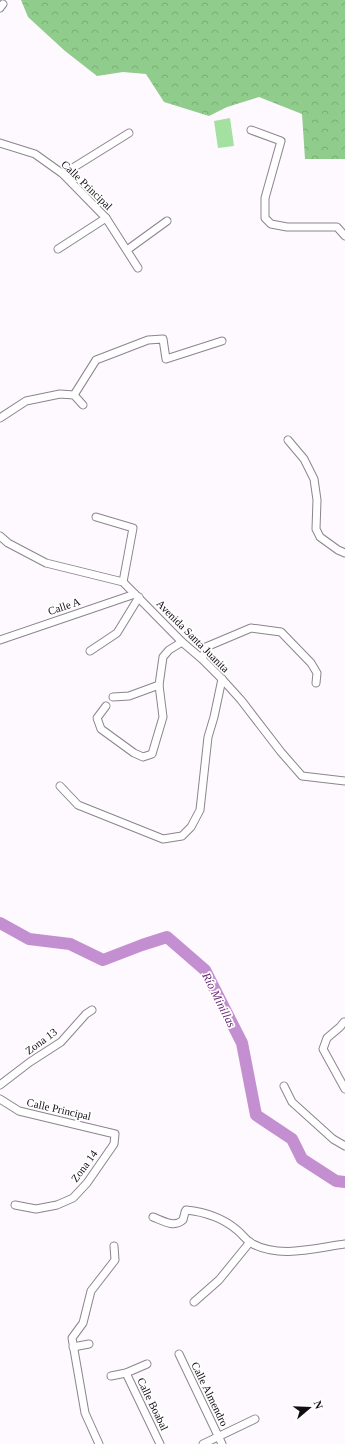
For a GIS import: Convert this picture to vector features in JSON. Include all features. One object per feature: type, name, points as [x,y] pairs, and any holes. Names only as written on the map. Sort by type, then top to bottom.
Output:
[{"type":"street","points":[[251,130],[281,141],[265,198],[266,218],[271,224],[287,227],[337,228],[345,236]]},
{"type":"street","points":[[63,174],[129,133]]},
{"type":"street","name":"Calle Principal","points":[[0,143],[35,154],[63,174],[106,218],[138,268]]},
{"type":"street","points":[[58,250],[106,218]]},
{"type":"street","points":[[127,250],[167,221]]},
{"type":"street","points":[[74,395],[96,360],[148,340],[163,339],[166,359],[222,341]]},
{"type":"street","points":[[0,418],[26,401],[60,394],[74,395],[82,405]]},
{"type":"street","points":[[288,440],[304,459],[314,479],[318,500],[316,529],[320,537],[338,550],[345,553]]},
{"type":"street","points":[[96,517],[132,528],[122,582]]},
{"type":"street","name":"Avenida Santa Juanita","points":[[0,536],[8,543],[46,562],[122,582],[137,595],[182,642],[222,679],[241,700],[281,752],[302,776],[345,781]]},
{"type":"street","points":[[90,651],[117,633],[137,595]]},
{"type":"street","name":"Calle A","points":[[0,640],[137,595]]},
{"type":"street","points":[[202,659],[206,647],[251,628],[281,632],[311,663],[317,673],[316,682]]},
{"type":"street","points":[[106,706],[97,718],[101,730],[134,753],[143,757],[152,754],[163,717],[159,685],[163,657],[169,650],[182,642]]},
{"type":"street","points":[[60,786],[78,805],[163,839],[182,836],[191,828],[200,810],[208,737],[222,679]]},
{"type":"street","points":[[113,697],[129,696],[159,685]]},
{"type":"street","name":"Zona 13","points":[[0,1085],[30,1062],[61,1042],[86,1014],[92,1010]]},
{"type":"street","points":[[344,1022],[327,1038],[323,1049],[344,1087]]},
{"type":"street","points":[[284,1086],[292,1102],[333,1139],[345,1146]]},
{"type":"street","name":"Calle Principal","points":[[0,1099],[19,1111],[115,1134]]},
{"type":"street","name":"Zona 14","points":[[15,1205],[36,1209],[73,1198],[88,1183],[114,1144],[115,1134]]},
{"type":"street","points":[[153,1217],[171,1224],[176,1224],[183,1220],[186,1210],[212,1215],[236,1229],[250,1242],[270,1250],[287,1251],[345,1244]]},
{"type":"street","points":[[194,1302],[219,1280],[250,1242]]},
{"type":"street","points":[[99,1444],[85,1412],[72,1338],[83,1323],[91,1291],[115,1260],[114,1246]]},
{"type":"street","points":[[73,1347],[89,1344]]},
{"type":"street","name":"Calle Almendro","points":[[179,1354],[222,1444]]},
{"type":"street","name":"Calle Boabal","points":[[147,1364],[126,1373],[160,1444]]},
{"type":"street","points":[[111,1376],[126,1373]]},
{"type":"street","points":[[203,1444],[255,1419]]},
{"type":"green space","points":[[21,0],[345,0],[345,159],[305,159],[302,114],[259,97],[227,107],[209,116],[164,102],[146,74],[123,72],[97,76],[65,51],[28,17]]},
{"type":"green space","points":[[230,118],[234,146],[218,148],[214,121]]},
{"type":"waterway","name":"Río Minillas","points":[[0,923],[29,939],[70,944],[103,960],[167,937],[205,970],[242,1043],[256,1115],[292,1139],[302,1159],[336,1181],[345,1182]]}]
